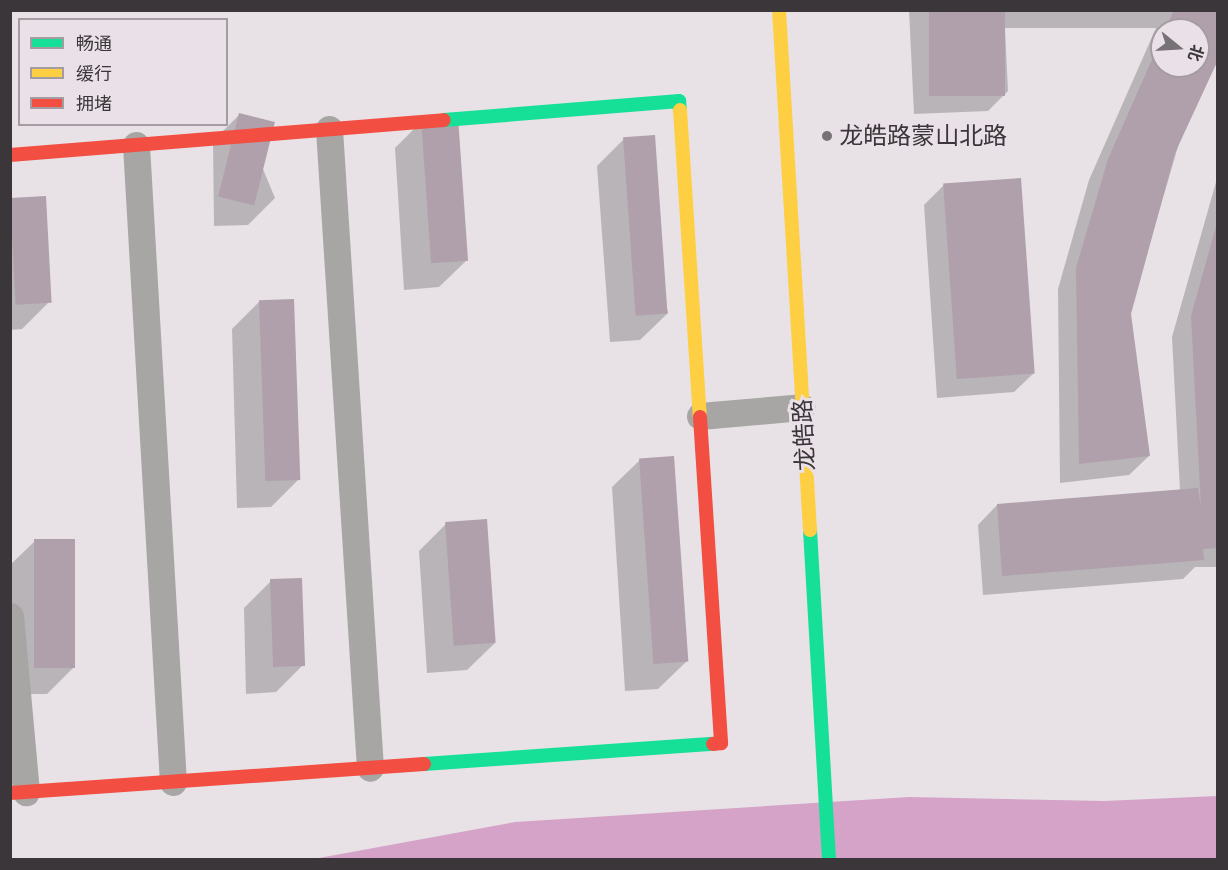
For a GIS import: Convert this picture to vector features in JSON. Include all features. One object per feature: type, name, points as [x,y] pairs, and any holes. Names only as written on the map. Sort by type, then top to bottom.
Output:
[{"type":"street","name":"龙皓路","points":[[779,10],[829,860]]},
{"type":"street","points":[[10,155],[679,100],[721,743],[18,793],[10,616]]},
{"type":"street","points":[[328,129],[370,768]]},
{"type":"street","points":[[136,145],[172,782]]},
{"type":"street","points":[[700,416],[802,407]]},
{"type":"shaded area","points":[[1217,796],[1217,859],[308,860],[515,822],[909,797],[1104,801]]},
{"type":"building","points":[[929,10],[1005,10],[1005,96],[929,96]]},
{"type":"building","points":[[1174,10],[1218,10],[1218,60],[1210,77],[1210,18],[1170,18]]},
{"type":"building","points":[[1150,64],[1150,78],[1210,78],[1175,153],[1131,314],[1150,456],[1079,464],[1076,268],[1108,159]]},
{"type":"building","points":[[239,113],[275,122],[254,205],[218,196]]},
{"type":"building","points":[[458,117],[468,261],[431,263],[421,120]]},
{"type":"building","points":[[655,135],[667,314],[636,316],[623,137]]},
{"type":"building","points":[[1021,178],[1035,374],[957,379],[943,183]]},
{"type":"building","points":[[46,196],[52,303],[16,305],[10,198]]},
{"type":"building","points":[[1217,223],[1218,548],[1203,549],[1204,560],[1002,576],[997,504],[1198,488],[1201,508],[1191,316]]},
{"type":"building","points":[[294,299],[300,480],[265,481],[259,300]]},
{"type":"building","points":[[674,456],[688,661],[653,664],[639,458]]},
{"type":"building","points":[[487,519],[496,643],[454,646],[445,522]]},
{"type":"building","points":[[34,539],[75,539],[75,668],[34,668]]},
{"type":"building","points":[[302,578],[305,666],[273,667],[270,579]]},
{"type":"traffic: fast","points":[[444,120],[679,101],[680,110]]},
{"type":"traffic: fast","points":[[810,530],[829,860]]},
{"type":"traffic: fast","points":[[424,764],[713,744]]},
{"type":"traffic: slow","points":[[779,10],[810,530]]},
{"type":"traffic: slow","points":[[680,110],[700,417]]},
{"type":"traffic: jam","points":[[10,155],[444,120]]},
{"type":"traffic: jam","points":[[700,417],[721,743],[713,744]]},
{"type":"traffic: jam","points":[[10,793],[424,764]]},
{"type":"place","name":"龙皓路蒙山北路","points":[[827,136]]}]
